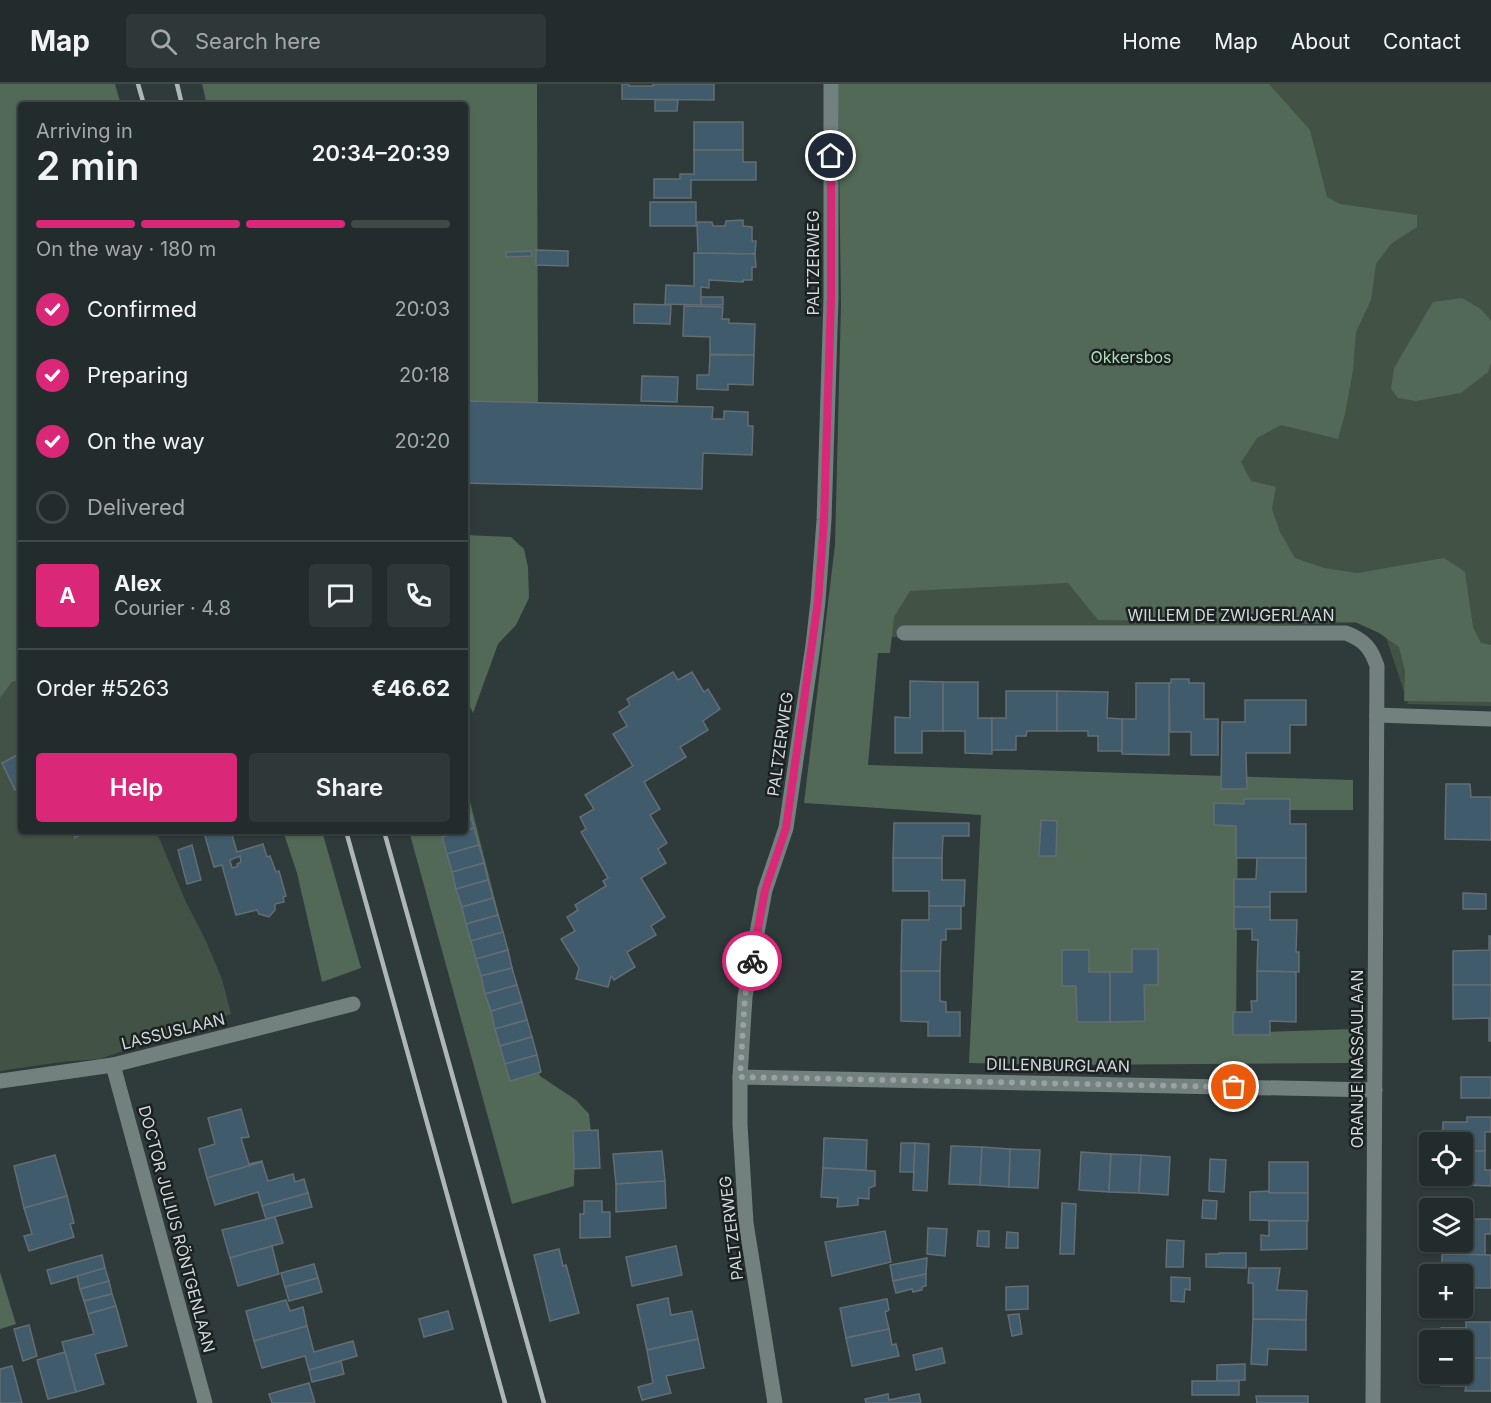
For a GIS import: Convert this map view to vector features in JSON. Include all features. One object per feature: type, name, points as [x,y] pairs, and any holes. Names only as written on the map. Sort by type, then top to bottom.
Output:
[{"type":"street","name":"PALTZERWEG","points":[[775,1403],[746,1223],[740,1125],[740,1077],[745,996],[765,890],[786,828],[818,601],[824,520],[831,299],[831,84]]},
{"type":"street","name":"WILLEM DE ZWIJGERLAAN","points":[[904,633],[1346,633],[1367,644],[1375,660],[1377,716]]},
{"type":"street","points":[[1377,716],[1491,719]]},
{"type":"street","name":"ORANJE NASSAULAAN","points":[[1373,1403],[1377,716]]},
{"type":"street","name":"LASSUSLAAN","points":[[0,1082],[113,1065],[352,1004]]},
{"type":"street","name":"DOCTOR JULIUS RÖNTGENLAAN","points":[[113,1065],[205,1403]]},
{"type":"street","name":"DILLENBURGLAAN","points":[[740,1077],[1375,1090]]},
{"type":"green space","points":[[0,84],[115,84],[120,102],[18,102],[18,680],[12,682],[0,698]]},
{"type":"green space","points":[[202,84],[537,84],[538,413],[468,411],[468,102],[206,102]]},
{"type":"green space","name":"Okkersbos","points":[[838,84],[1269,84],[1310,130],[1327,197],[1340,204],[1417,215],[1417,227],[1391,244],[1376,264],[1371,300],[1356,332],[1353,370],[1338,439],[1281,425],[1257,438],[1241,462],[1251,481],[1276,487],[1272,509],[1280,532],[1295,558],[1324,568],[1357,573],[1444,558],[1465,572],[1473,627],[1481,643],[1491,645],[1491,702],[1404,701],[1405,671],[1399,647],[1379,633],[1355,622],[1098,620],[1068,583],[910,591],[894,617],[890,653],[878,653],[868,765],[1353,780],[1353,810],[1238,810],[1236,1033],[1353,1029],[1352,1063],[1063,1065],[969,1063],[981,815],[804,803],[835,545],[841,305]]},
{"type":"green space","name":"Okkersbos","points":[[853,84],[1491,84],[1491,706],[1408,704],[1381,622],[837,639]]},
{"type":"green space","points":[[1462,298],[1481,309],[1491,321],[1491,363],[1488,372],[1461,393],[1416,401],[1398,398],[1391,389],[1394,368],[1433,302]]},
{"type":"green space","points":[[468,535],[511,537],[524,549],[528,567],[529,598],[516,625],[498,644],[473,713],[468,702]]},
{"type":"green space","points":[[18,680],[18,834],[157,834],[222,979],[231,1014],[100,1059],[0,1071],[0,698],[12,682]]},
{"type":"green space","points":[[468,794],[540,1076],[576,1100],[589,1114],[591,1132],[577,1158],[574,1186],[512,1204],[410,834],[468,834]]},
{"type":"green space","points":[[284,834],[323,834],[361,968],[322,982],[297,873]]},
{"type":"green space","points":[[0,1272],[16,1324],[0,1329]]},
{"type":"building","points":[[622,84],[653,86],[653,84],[714,84],[714,100],[622,99]]},
{"type":"building","points":[[655,100],[678,100],[677,111],[655,111]]},
{"type":"building","points":[[694,122],[743,122],[743,150],[694,150]]},
{"type":"building","points":[[694,150],[743,150],[743,162],[756,162],[756,180],[691,180],[691,198],[654,198],[654,179],[680,179],[680,174],[694,174]]},
{"type":"building","points":[[650,202],[696,202],[696,226],[650,226]]},
{"type":"building","points":[[743,220],[743,226],[752,227],[752,241],[756,241],[755,254],[698,253],[697,222],[712,222],[713,226],[725,226],[726,221]]},
{"type":"building","points":[[536,250],[568,251],[568,266],[536,265]]},
{"type":"building","points":[[531,251],[532,256],[506,257],[506,252]]},
{"type":"building","points":[[694,253],[755,254],[756,267],[752,267],[752,280],[743,280],[743,282],[709,280],[709,288],[701,287],[701,305],[665,304],[666,285],[694,286]]},
{"type":"building","points":[[701,297],[723,297],[723,305],[701,305]]},
{"type":"building","points":[[634,304],[671,305],[670,324],[634,323]]},
{"type":"building","points":[[684,306],[723,307],[722,319],[729,319],[729,323],[755,324],[754,355],[710,354],[710,337],[683,336]]},
{"type":"building","points":[[710,355],[754,355],[753,385],[728,384],[728,390],[697,389],[697,375],[709,375]]},
{"type":"building","points":[[642,376],[678,377],[677,402],[641,401]]},
{"type":"building","points":[[468,401],[713,407],[712,419],[724,419],[724,411],[748,412],[748,426],[753,426],[752,455],[703,453],[702,489],[468,483]]},
{"type":"building","points":[[673,672],[678,680],[692,672],[704,692],[708,689],[720,709],[703,721],[708,730],[680,747],[686,757],[644,782],[660,809],[650,815],[667,843],[658,849],[666,863],[641,878],[665,917],[651,926],[656,935],[627,952],[635,967],[614,980],[611,976],[608,987],[576,979],[579,968],[561,939],[575,931],[567,917],[578,910],[575,905],[606,886],[603,881],[608,878],[581,832],[586,829],[580,817],[594,809],[585,795],[633,766],[613,734],[627,726],[619,712],[630,705],[627,699]]},
{"type":"building","points":[[1171,679],[1189,679],[1189,683],[1204,683],[1204,719],[1218,719],[1218,755],[1191,755],[1191,732],[1170,732],[1169,683]]},
{"type":"building","points":[[910,681],[943,682],[943,731],[922,731],[922,753],[895,753],[895,717],[910,718]]},
{"type":"building","points":[[943,682],[978,682],[978,718],[992,718],[992,754],[965,753],[965,731],[943,731]]},
{"type":"building","points":[[1136,683],[1169,683],[1169,755],[1122,754],[1122,719],[1136,719]]},
{"type":"building","points":[[1006,691],[1057,691],[1057,731],[1027,731],[1026,736],[1016,736],[1016,750],[992,750],[992,718],[1006,718]]},
{"type":"building","points":[[1057,691],[1108,692],[1107,718],[1122,719],[1122,751],[1098,751],[1098,736],[1088,736],[1088,731],[1057,731]]},
{"type":"building","points":[[1245,700],[1306,700],[1306,725],[1290,725],[1290,753],[1246,753],[1247,789],[1221,789],[1222,722],[1245,722]]},
{"type":"building","points":[[18,755],[18,788],[15,790],[2,763]]},
{"type":"building","points":[[1446,784],[1470,784],[1471,797],[1491,797],[1491,840],[1445,839]]},
{"type":"building","points":[[1244,799],[1290,799],[1290,824],[1306,824],[1306,858],[1236,858],[1236,826],[1214,825],[1214,803],[1244,804]]},
{"type":"building","points":[[468,811],[474,828],[468,829]]},
{"type":"building","points":[[1041,820],[1057,821],[1056,856],[1039,856]]},
{"type":"building","points":[[894,823],[969,823],[969,836],[943,836],[942,858],[893,858]]},
{"type":"building","points":[[474,828],[479,845],[447,854],[442,837],[468,834],[468,830]]},
{"type":"building","points":[[204,834],[232,834],[237,852],[263,844],[267,857],[270,856],[276,872],[279,871],[286,896],[283,897],[284,902],[275,904],[275,910],[269,917],[259,914],[257,910],[236,915],[222,865],[214,867]],"holes":[[[240,856],[241,862],[237,864],[238,866],[232,868],[230,860]]]},
{"type":"building","points":[[192,845],[201,880],[187,884],[178,850]]},
{"type":"building","points":[[479,845],[484,863],[452,872],[447,854]]},
{"type":"building","points":[[893,858],[942,858],[942,880],[965,880],[964,906],[929,906],[929,891],[893,891]]},
{"type":"building","points":[[1257,858],[1306,858],[1306,892],[1270,892],[1270,907],[1234,907],[1234,879],[1256,879]]},
{"type":"building","points":[[484,863],[488,880],[456,889],[452,872]]},
{"type":"building","points":[[488,880],[493,898],[462,907],[456,889]]},
{"type":"building","points":[[1463,893],[1486,894],[1486,909],[1463,909]]},
{"type":"building","points":[[493,898],[498,915],[466,924],[462,907]]},
{"type":"building","points":[[929,906],[961,906],[961,929],[946,929],[946,940],[941,940],[940,971],[901,971],[902,920],[929,920]]},
{"type":"building","points":[[1234,907],[1270,907],[1270,920],[1297,920],[1296,952],[1299,952],[1299,972],[1257,971],[1258,940],[1252,940],[1252,929],[1234,929]]},
{"type":"building","points":[[498,915],[503,932],[471,941],[466,924]]},
{"type":"building","points":[[503,932],[508,950],[476,959],[471,941]]},
{"type":"building","points":[[1489,936],[1491,936],[1491,985],[1453,985],[1453,951],[1489,950]]},
{"type":"building","points":[[1132,949],[1158,949],[1158,985],[1144,985],[1145,1021],[1110,1022],[1110,972],[1132,972]]},
{"type":"building","points":[[508,950],[512,968],[481,976],[476,959]]},
{"type":"building","points":[[1062,950],[1089,950],[1089,972],[1110,972],[1110,1022],[1077,1022],[1076,986],[1062,986]]},
{"type":"building","points":[[512,968],[517,985],[485,994],[481,976]]},
{"type":"building","points":[[901,971],[940,971],[940,1001],[946,1002],[946,1012],[960,1012],[960,1036],[928,1036],[928,1022],[901,1021]]},
{"type":"building","points":[[1257,971],[1296,972],[1296,1022],[1270,1021],[1270,1035],[1233,1035],[1233,1012],[1252,1012],[1251,1001],[1257,1001]]},
{"type":"building","points":[[517,985],[522,1002],[491,1011],[485,994]]},
{"type":"building","points":[[1453,985],[1491,985],[1491,1041],[1489,1041],[1489,1018],[1453,1019]]},
{"type":"building","points":[[522,1002],[527,1020],[495,1029],[491,1011]]},
{"type":"building","points":[[527,1020],[532,1037],[500,1046],[495,1029]]},
{"type":"building","points":[[532,1037],[537,1055],[505,1064],[500,1046]]},
{"type":"building","points":[[537,1055],[541,1072],[510,1081],[505,1064]]},
{"type":"building","points":[[1461,1077],[1491,1077],[1491,1098],[1461,1098]]},
{"type":"building","points":[[241,1109],[249,1137],[241,1138],[249,1164],[262,1162],[207,1178],[199,1149],[215,1144],[208,1118]]},
{"type":"building","points":[[1467,1117],[1491,1117],[1491,1132],[1485,1132],[1485,1151],[1473,1151],[1473,1132],[1443,1132],[1443,1122],[1467,1122]]},
{"type":"building","points":[[598,1130],[600,1168],[574,1169],[573,1131]]},
{"type":"building","points":[[824,1138],[867,1140],[866,1170],[823,1168]]},
{"type":"building","points":[[901,1143],[915,1143],[914,1172],[900,1172]]},
{"type":"building","points":[[915,1143],[929,1144],[927,1191],[913,1190]]},
{"type":"building","points":[[951,1146],[982,1147],[980,1185],[949,1184]]},
{"type":"building","points":[[982,1147],[1010,1149],[1009,1187],[980,1185]]},
{"type":"building","points":[[1010,1149],[1040,1150],[1038,1188],[1009,1187]]},
{"type":"building","points":[[662,1151],[665,1181],[616,1184],[613,1154]]},
{"type":"building","points":[[1473,1151],[1485,1151],[1485,1170],[1491,1170],[1491,1186],[1473,1185]]},
{"type":"building","points":[[1081,1152],[1111,1154],[1109,1192],[1079,1190]]},
{"type":"building","points":[[1111,1154],[1141,1155],[1139,1193],[1109,1192]]},
{"type":"building","points":[[55,1155],[67,1196],[24,1208],[14,1166]]},
{"type":"building","points":[[1141,1155],[1170,1157],[1168,1195],[1139,1193]]},
{"type":"building","points":[[1210,1159],[1226,1160],[1224,1192],[1209,1191]]},
{"type":"building","points":[[262,1162],[268,1181],[293,1174],[295,1182],[304,1179],[308,1193],[262,1206],[258,1192],[215,1205],[207,1178]]},
{"type":"building","points":[[1269,1162],[1308,1162],[1308,1193],[1269,1193]]},
{"type":"building","points":[[823,1168],[875,1171],[875,1186],[869,1188],[869,1199],[858,1198],[858,1205],[837,1207],[838,1198],[821,1197]]},
{"type":"building","points":[[665,1181],[666,1208],[616,1212],[616,1184]]},
{"type":"building","points":[[1269,1191],[1269,1193],[1308,1193],[1308,1221],[1250,1220],[1250,1192]]},
{"type":"building","points":[[308,1193],[312,1207],[266,1219],[262,1206]]},
{"type":"building","points":[[67,1196],[74,1223],[70,1224],[74,1237],[29,1251],[24,1236],[32,1234],[24,1208]]},
{"type":"building","points":[[1203,1200],[1217,1201],[1216,1219],[1202,1218]]},
{"type":"building","points":[[584,1201],[602,1201],[602,1212],[610,1212],[610,1237],[580,1238],[580,1214],[584,1214]]},
{"type":"building","points":[[1062,1203],[1076,1204],[1074,1254],[1060,1254]]},
{"type":"building","points":[[275,1217],[283,1243],[230,1258],[222,1230]]},
{"type":"building","points":[[1473,1219],[1491,1219],[1491,1234],[1485,1234],[1485,1255],[1442,1254],[1442,1252],[1473,1252]]},
{"type":"building","points":[[1269,1221],[1307,1221],[1307,1249],[1261,1250],[1261,1235],[1269,1236]]},
{"type":"building","points":[[928,1228],[947,1229],[945,1256],[927,1254]]},
{"type":"building","points":[[885,1231],[891,1262],[832,1276],[825,1242]]},
{"type":"building","points":[[978,1231],[989,1231],[989,1247],[977,1246]]},
{"type":"building","points":[[1007,1232],[1018,1233],[1018,1248],[1006,1248]]},
{"type":"building","points":[[1167,1240],[1184,1241],[1183,1267],[1166,1267]]},
{"type":"building","points":[[272,1246],[279,1274],[238,1286],[230,1258]]},
{"type":"building","points":[[676,1246],[682,1275],[632,1286],[626,1257]]},
{"type":"building","points":[[559,1249],[563,1266],[566,1265],[579,1313],[550,1321],[534,1255]]},
{"type":"building","points":[[1246,1253],[1246,1268],[1206,1267],[1206,1254]]},
{"type":"building","points":[[1442,1254],[1491,1255],[1491,1288],[1473,1288],[1473,1264],[1442,1264]]},
{"type":"building","points":[[102,1255],[105,1268],[51,1284],[47,1270]]},
{"type":"building","points":[[927,1258],[926,1274],[893,1281],[890,1265]]},
{"type":"building","points":[[314,1264],[318,1278],[285,1287],[281,1273]]},
{"type":"building","points":[[105,1268],[109,1281],[80,1289],[77,1276]]},
{"type":"building","points":[[1249,1268],[1280,1268],[1277,1290],[1307,1291],[1306,1320],[1253,1319],[1253,1283],[1248,1283]]},
{"type":"building","points":[[926,1274],[926,1286],[922,1287],[922,1290],[913,1292],[912,1289],[896,1293],[893,1281]]},
{"type":"building","points":[[1171,1277],[1190,1278],[1190,1290],[1185,1289],[1184,1302],[1171,1301]]},
{"type":"building","points":[[318,1278],[322,1292],[289,1301],[285,1287]]},
{"type":"building","points":[[109,1281],[112,1294],[84,1301],[80,1289]]},
{"type":"building","points":[[1028,1286],[1028,1309],[1006,1310],[1006,1287]]},
{"type":"building","points":[[112,1294],[116,1306],[88,1314],[84,1301]]},
{"type":"building","points":[[668,1298],[671,1315],[692,1311],[698,1339],[647,1350],[637,1305]]},
{"type":"building","points":[[887,1299],[889,1310],[885,1312],[889,1329],[846,1338],[840,1308]]},
{"type":"building","points":[[286,1300],[290,1311],[303,1307],[307,1326],[254,1341],[246,1311]]},
{"type":"building","points":[[116,1306],[127,1346],[95,1354],[104,1384],[76,1392],[62,1342],[94,1334],[88,1314]]},
{"type":"building","points":[[448,1311],[453,1329],[424,1337],[419,1319]]},
{"type":"building","points":[[1019,1314],[1022,1334],[1012,1336],[1008,1315]]},
{"type":"building","points":[[1253,1319],[1306,1320],[1306,1350],[1268,1349],[1267,1365],[1251,1364]]},
{"type":"building","points":[[1466,1322],[1491,1322],[1491,1358],[1473,1358],[1473,1330],[1441,1330],[1441,1328],[1466,1328]]},
{"type":"building","points":[[29,1325],[37,1356],[23,1361],[14,1329]]},
{"type":"building","points":[[307,1326],[314,1352],[353,1341],[357,1356],[309,1370],[305,1356],[262,1368],[254,1341]]},
{"type":"building","points":[[889,1329],[892,1345],[896,1344],[899,1356],[852,1366],[846,1338]]},
{"type":"building","points":[[698,1339],[704,1368],[666,1376],[671,1393],[642,1400],[638,1387],[653,1383],[647,1350]]},
{"type":"building","points":[[942,1348],[945,1363],[916,1370],[913,1355]]},
{"type":"building","points":[[65,1352],[76,1392],[48,1399],[37,1360]]},
{"type":"building","points":[[1473,1358],[1491,1358],[1491,1391],[1465,1391],[1466,1386],[1441,1386],[1441,1384],[1473,1384]]},
{"type":"building","points":[[341,1361],[344,1374],[312,1382],[309,1370]]},
{"type":"building","points":[[1245,1364],[1245,1380],[1217,1381],[1217,1365]]},
{"type":"building","points":[[12,1366],[22,1403],[0,1403],[0,1369]]},
{"type":"building","points":[[1192,1381],[1239,1381],[1239,1395],[1192,1395]]},
{"type":"building","points":[[309,1383],[315,1403],[272,1403],[269,1394]]},
{"type":"building","points":[[888,1394],[889,1400],[919,1394],[921,1403],[866,1403],[865,1399]]},
{"type":"building","points":[[1256,1396],[1308,1396],[1308,1403],[1257,1403]]},
{"type":"railway","points":[[138,84],[143,102]]},
{"type":"railway","points":[[177,84],[181,102]]},
{"type":"railway","points":[[347,834],[505,1403]]},
{"type":"railway","points":[[385,834],[544,1403]]},
{"type":"way so far","points":[[752,961],[745,996],[740,1077],[1234,1087]]},
{"type":"route","points":[[752,961],[765,890],[786,828],[818,601],[824,520],[831,299],[831,156]]}]
